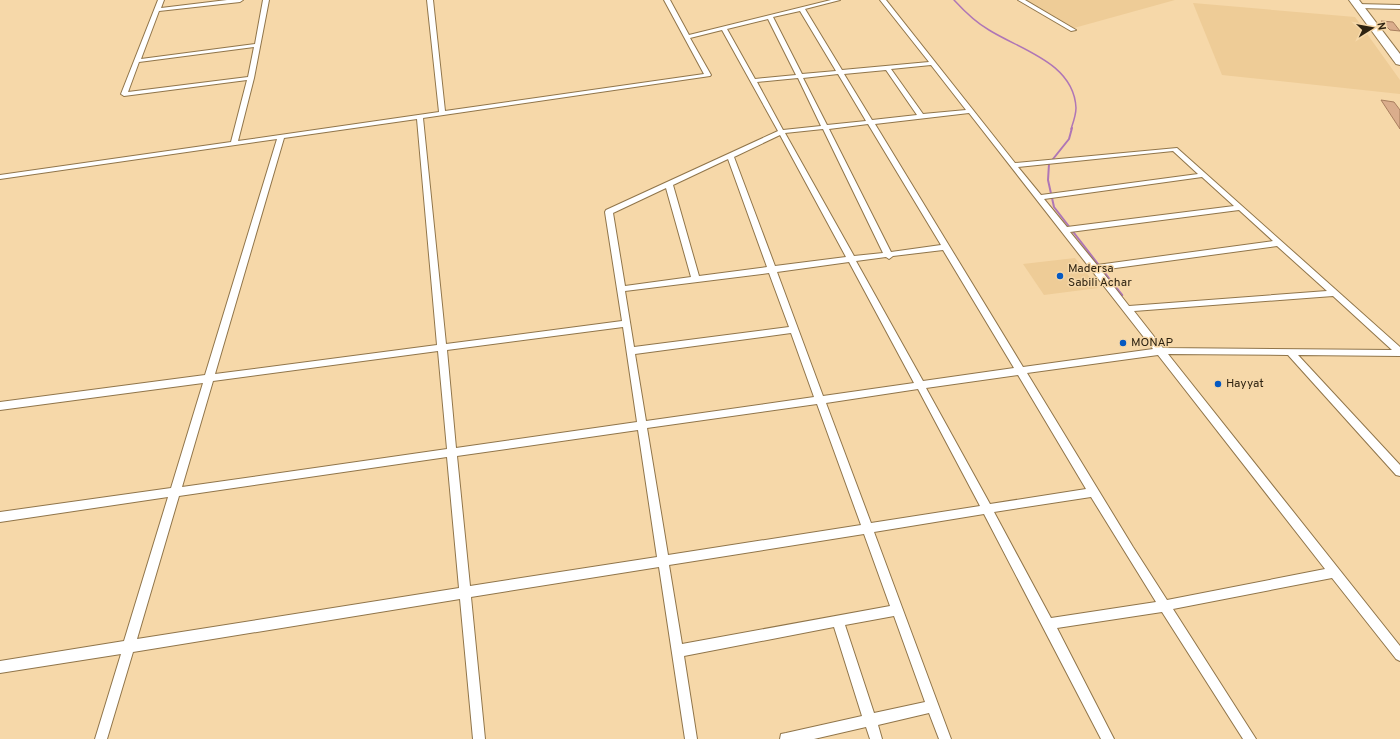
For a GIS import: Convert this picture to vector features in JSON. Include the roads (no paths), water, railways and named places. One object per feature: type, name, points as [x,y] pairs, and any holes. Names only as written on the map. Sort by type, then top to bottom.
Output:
[{"type":"highway","points":[[1344,0],[1356,3],[1400,62]]},
{"type":"street","points":[[161,0],[124,94],[251,78]]},
{"type":"street","points":[[158,10],[240,0]]},
{"type":"street","points":[[234,144],[251,78],[266,0]]},
{"type":"street","points":[[430,0],[442,114]]},
{"type":"street","points":[[0,177],[708,75],[667,0]]},
{"type":"street","points":[[687,37],[837,0]]},
{"type":"street","points":[[883,0],[1400,655]]},
{"type":"street","points":[[1021,0],[1072,30]]},
{"type":"street","points":[[1356,3],[1400,7]]},
{"type":"street","points":[[802,9],[1163,606],[1250,739]]},
{"type":"street","points":[[770,17],[889,256]]},
{"type":"street","points":[[724,28],[987,509],[1049,624],[1108,739]]},
{"type":"street","points":[[137,61],[257,45]]},
{"type":"street","points":[[753,81],[933,63]]},
{"type":"street","points":[[887,67],[921,116]]},
{"type":"street","points":[[691,739],[609,212],[781,132],[971,111]]},
{"type":"street","points":[[420,117],[479,739]]},
{"type":"street","points":[[101,739],[281,137]]},
{"type":"street","points":[[1014,165],[1175,148],[1400,353]]},
{"type":"street","points":[[730,156],[945,739]]},
{"type":"street","points":[[1039,197],[1204,175]]},
{"type":"street","points":[[669,185],[696,280]]},
{"type":"street","points":[[1065,230],[1240,208]]},
{"type":"street","points":[[1096,268],[1279,243]]},
{"type":"street","points":[[621,289],[889,256],[946,247]]},
{"type":"street","points":[[1128,309],[1335,293]]},
{"type":"street","points":[[0,406],[626,323]]},
{"type":"street","points":[[630,351],[794,329]]},
{"type":"street","points":[[0,517],[1160,351],[1400,353]]},
{"type":"street","points":[[1290,352],[1400,472]]},
{"type":"street","points":[[0,667],[1094,492]]},
{"type":"street","points":[[1049,624],[1163,606],[1335,572]]},
{"type":"street","points":[[677,651],[897,610]]},
{"type":"street","points":[[838,621],[876,739]]},
{"type":"street","points":[[786,739],[933,706]]},
{"type":"waterway","points":[[954,0],[979,24],[1044,60],[1056,69],[1066,80],[1073,93],[1076,108],[1071,129]]},
{"type":"waterway","points":[[1072,128],[1069,139],[1049,164],[1048,180],[1054,207],[1118,290]]},
{"type":"waterway","points":[[1117,289],[1122,295]]},
{"type":"place","name":"Madersa Sabili Achar","points":[[1060,276]]},
{"type":"place","name":"MONAP","points":[[1123,343]]},
{"type":"place","name":"Hayyat","points":[[1218,384]]}]
